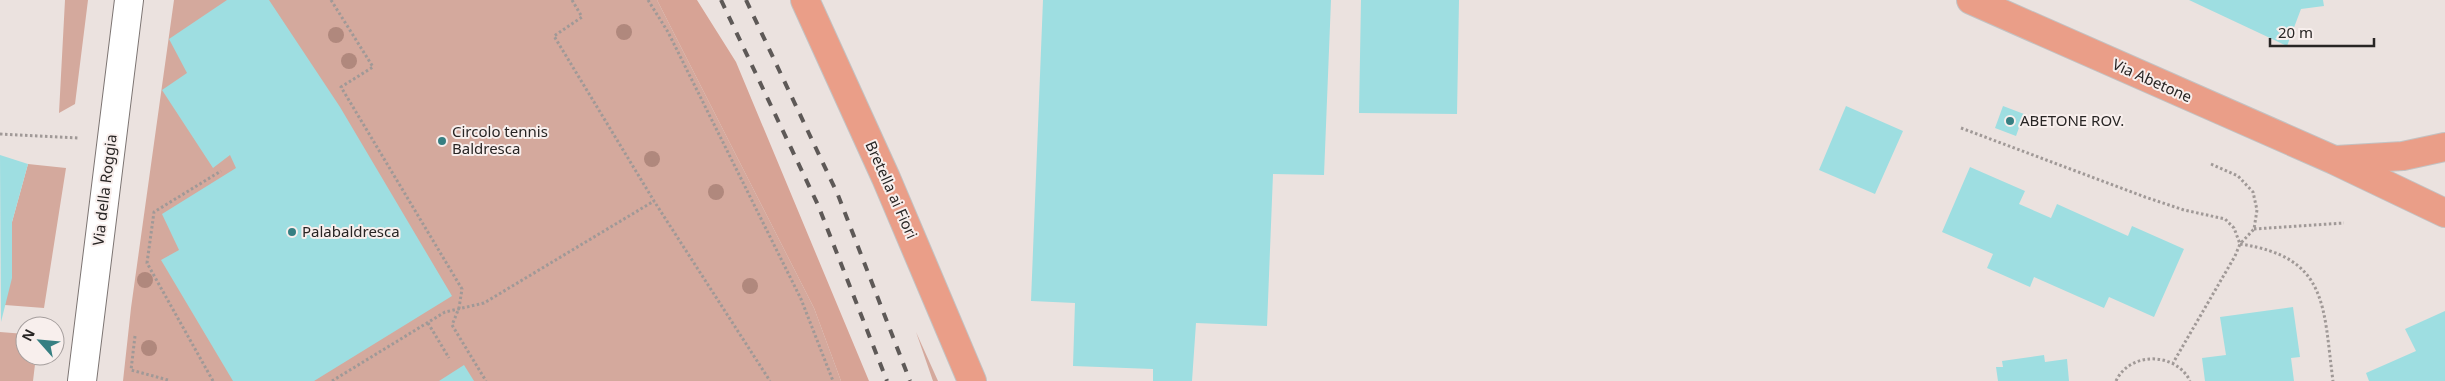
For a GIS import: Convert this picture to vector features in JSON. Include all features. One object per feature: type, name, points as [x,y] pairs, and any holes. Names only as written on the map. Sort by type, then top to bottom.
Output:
[{"type":"main road","name":"Bretella ai Fiori","points":[[805,0],[886,178],[972,381]]},
{"type":"main road","name":"Via Abetone","points":[[1971,0],[2334,160],[2445,213]]},
{"type":"main road","points":[[2334,160],[2403,156],[2445,147]]},
{"type":"lane","name":"Via della Roggia","points":[[82,381],[129,0]]},
{"type":"path","points":[[331,0],[373,67],[342,86],[462,289],[459,308],[452,325],[486,381]]},
{"type":"path","points":[[572,0],[582,17],[554,36],[654,201],[770,381]]},
{"type":"path","points":[[648,0],[668,32],[801,299],[833,381]]},
{"type":"path","points":[[1961,128],[2145,197],[2184,210],[2225,219],[2234,228],[2240,244]]},
{"type":"path","points":[[0,134],[86,138]]},
{"type":"path","points":[[2173,363],[2240,244],[2254,229],[2257,210],[2253,192],[2238,176],[2211,164]]},
{"type":"path","points":[[213,381],[146,263],[154,212],[221,171]]},
{"type":"path","points":[[332,381],[445,312],[484,303],[654,201]]},
{"type":"path","points":[[2254,229],[2344,222]]},
{"type":"path","points":[[2240,244],[2263,247],[2286,256],[2298,264],[2314,284],[2323,304],[2333,381]]},
{"type":"path","points":[[428,323],[449,358]]},
{"type":"path","points":[[135,336],[131,370],[168,380]]},
{"type":"path","points":[[2116,381],[2127,367],[2138,361],[2152,358],[2173,363],[2188,376],[2190,381]]},
{"type":"shaded area","points":[[65,0],[88,0],[75,104],[59,113]]},
{"type":"shaded area","name":"Circolo tennis Baldresca","points":[[174,0],[657,0],[814,308],[841,381],[123,381],[131,308]]},
{"type":"shaded area","points":[[657,0],[697,0],[736,62],[869,381],[841,381],[814,308]]},
{"type":"shaded area","points":[[28,164],[66,168],[44,308],[5,305],[12,222]]},
{"type":"shaded area","points":[[0,332],[15,333],[15,366],[35,366],[33,381],[0,381]]},
{"type":"shaded area","points":[[916,332],[938,381],[933,381]]},
{"type":"building","name":"Palabaldresca","points":[[227,0],[269,0],[340,107],[452,296],[314,381],[233,381],[161,260],[179,250],[162,214],[236,168],[230,155],[213,168],[162,90],[187,73],[169,39]]},
{"type":"building","points":[[1043,0],[1331,0],[1324,175],[1273,174],[1267,326],[1196,323],[1192,381],[1153,381],[1153,369],[1073,366],[1075,303],[1031,301]]},
{"type":"building","points":[[1361,0],[1459,0],[1457,114],[1359,113]]},
{"type":"building","points":[[2189,0],[2323,0],[2324,6],[2301,9],[2287,46]]},
{"type":"building","points":[[1846,106],[1903,131],[1875,194],[1819,170]]},
{"type":"building","name":"ABETONE ROV.","points":[[2003,106],[2024,114],[2016,136],[1995,128]]},
{"type":"building","points":[[0,155],[28,164],[12,222],[12,278],[1,322]]},
{"type":"building","points":[[1970,167],[2025,191],[2019,204],[2051,218],[2057,204],[2128,236],[2132,226],[2184,249],[2154,317],[2109,297],[2104,308],[2034,277],[2030,287],[1987,268],[1993,254],[1942,232]]},
{"type":"building","points":[[2293,307],[2300,357],[2291,358],[2294,381],[2205,381],[2202,358],[2226,355],[2220,317]]},
{"type":"building","points":[[2445,311],[2445,381],[2369,381],[2366,373],[2416,351],[2405,329]]},
{"type":"building","points":[[2044,355],[2045,362],[2067,359],[2069,381],[1998,381],[1996,367],[2003,367],[2002,361]]},
{"type":"building","points":[[464,365],[474,381],[439,381]]},
{"type":"railway","points":[[721,0],[818,205],[887,381]]},
{"type":"railway","points":[[746,0],[838,195],[910,381]]},
{"type":"place","name":"ABETONE ROV.","points":[[2010,121]]},
{"type":"place","name":"Circolo tennis Baldresca","points":[[442,141]]},
{"type":"place","name":"Palabaldresca","points":[[292,232]]}]
